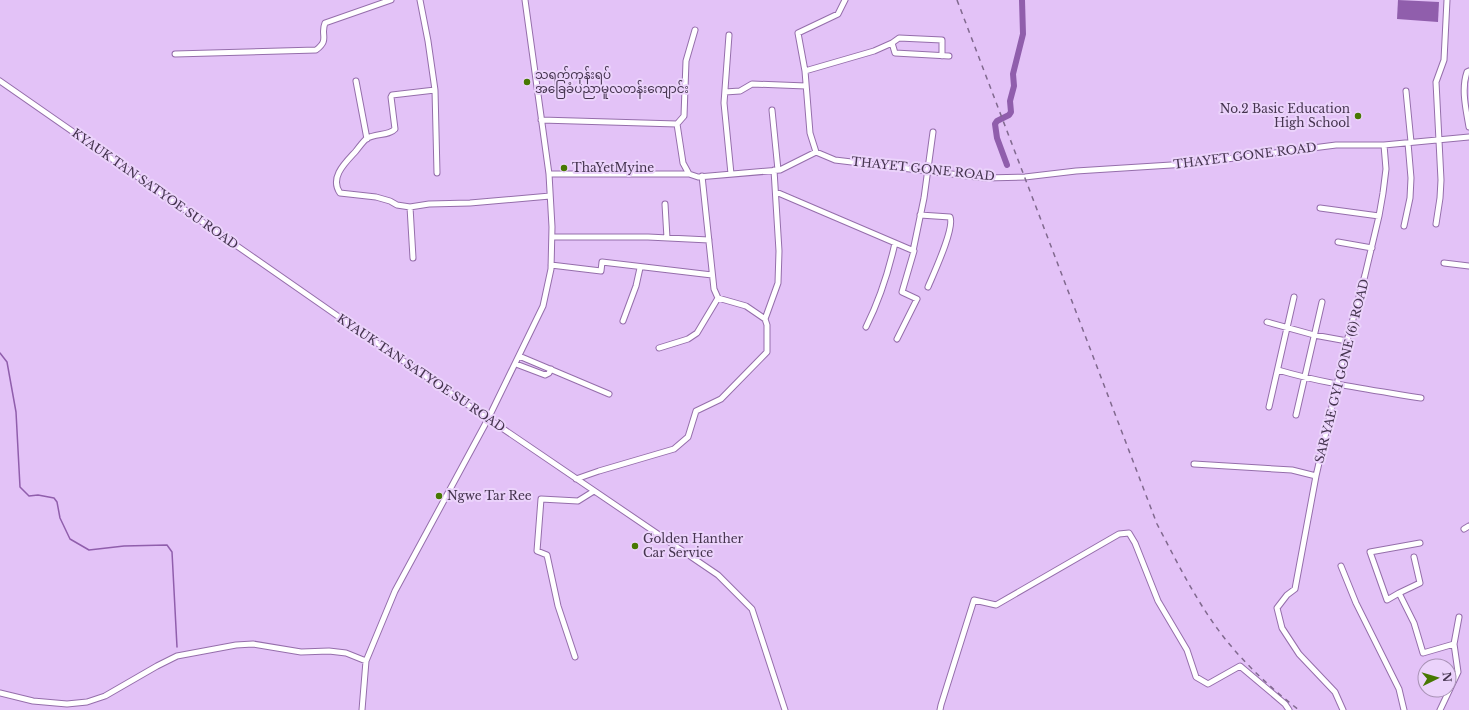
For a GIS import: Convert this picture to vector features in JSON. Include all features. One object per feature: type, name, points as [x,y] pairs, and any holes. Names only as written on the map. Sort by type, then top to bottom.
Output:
[{"type":"street","points":[[175,54],[316,50],[324,41],[323,28],[325,24],[391,0]]},
{"type":"street","points":[[420,0],[435,90],[437,173]]},
{"type":"street","points":[[362,710],[366,661],[395,591],[488,419],[543,306],[551,265],[552,237],[549,174],[525,0]]},
{"type":"street","points":[[549,174],[689,174],[698,177],[776,170],[816,152],[810,133],[805,71],[798,33],[838,14],[845,0]]},
{"type":"street","points":[[1436,224],[1441,180],[1436,82],[1444,60],[1447,0]]},
{"type":"street","points":[[689,174],[683,163],[678,124],[684,116],[686,61],[694,30]]},
{"type":"street","points":[[729,35],[724,103],[731,174]]},
{"type":"street","points":[[805,71],[874,51],[892,43],[899,38],[942,40],[942,56]]},
{"type":"street","points":[[892,43],[895,53],[949,56]]},
{"type":"street","points":[[1469,71],[1464,84],[1469,127]]},
{"type":"street","name":"KYAUK TAN SATYOE SU ROAD","points":[[0,81],[345,321],[718,575],[752,609],[785,710]]},
{"type":"street","points":[[356,81],[367,139]]},
{"type":"street","points":[[725,92],[740,91],[752,84],[806,86]]},
{"type":"street","points":[[435,90],[392,95],[395,129],[367,139],[341,168],[337,177],[337,189],[340,193],[376,197],[390,201],[397,205],[410,207],[430,204],[470,203],[550,196]]},
{"type":"street","points":[[1404,226],[1410,198],[1411,178],[1406,91]]},
{"type":"street","points":[[576,479],[599,470],[674,449],[688,437],[696,410],[721,399],[766,352],[767,326],[765,318],[778,283],[779,251],[772,110]]},
{"type":"street","points":[[541,120],[678,124]]},
{"type":"street","points":[[897,339],[917,299],[902,292],[913,251],[920,215],[933,132]]},
{"type":"street","name":"THAYET GONE ROAD","points":[[816,152],[836,160],[985,178],[1025,177],[1076,170],[1187,164],[1336,145],[1384,145],[1469,137]]},
{"type":"street","name":"SAR YAE GYI GONE (6) ROAD","points":[[1194,464],[1292,470],[1316,476],[1347,341],[1379,216],[1386,169],[1384,145]]},
{"type":"street","points":[[702,176],[712,275],[714,289],[718,298]]},
{"type":"street","points":[[776,192],[913,251]]},
{"type":"street","points":[[665,204],[667,238]]},
{"type":"street","points":[[410,207],[413,258]]},
{"type":"street","points":[[1320,208],[1379,216]]},
{"type":"street","points":[[920,215],[950,217],[951,220],[948,235],[928,287]]},
{"type":"street","points":[[552,237],[709,240]]},
{"type":"street","points":[[1338,242],[1372,248]]},
{"type":"street","points":[[866,327],[887,277],[895,243]]},
{"type":"street","points":[[551,265],[601,271],[602,262],[640,268],[712,275]]},
{"type":"street","points":[[1444,263],[1469,266]]},
{"type":"street","points":[[623,321],[636,286],[640,268]]},
{"type":"street","points":[[1269,407],[1294,297]]},
{"type":"street","points":[[718,298],[746,306],[765,318]]},
{"type":"street","points":[[659,348],[688,339],[697,332],[718,298]]},
{"type":"street","points":[[1296,415],[1322,302]]},
{"type":"street","points":[[1267,322],[1314,335],[1347,341]]},
{"type":"street","points":[[519,356],[609,394]]},
{"type":"street","points":[[516,364],[546,375],[551,369]]},
{"type":"street","points":[[1278,370],[1304,378],[1338,385],[1353,386],[1421,398]]},
{"type":"street","points":[[1316,476],[1295,589],[1287,595],[1277,608],[1282,628],[1299,654],[1335,692],[1342,710]]},
{"type":"street","points":[[575,657],[558,606],[547,555],[537,551],[541,499],[578,501],[594,490]]},
{"type":"street","points":[[940,710],[974,600],[996,604],[1118,534],[1129,533],[1136,543],[1158,601],[1188,650],[1196,677],[1208,684],[1240,666],[1285,704],[1289,710]]},
{"type":"street","points":[[1414,557],[1420,583],[1387,600],[1370,552],[1420,543]]},
{"type":"street","points":[[1341,566],[1356,604],[1399,689],[1404,710]]},
{"type":"street","points":[[1400,594],[1414,623],[1424,653],[1454,644]]},
{"type":"street","points":[[1440,710],[1458,672],[1454,644],[1459,617]]},
{"type":"street","points":[[0,693],[33,701],[66,704],[87,702],[105,696],[177,656],[236,645],[253,644],[301,652],[340,652],[366,661]]},
{"type":"shaded area","points":[[1398,0],[1439,2],[1438,22],[1397,19]]},
{"type":"waterway","points":[[1007,165],[997,138],[995,124],[1011,112],[1010,101],[1014,86],[1013,74],[1023,34],[1022,0]]},
{"type":"waterway","points":[[0,353],[7,362],[16,412],[20,487],[29,496],[38,495],[54,498],[57,502],[60,518],[70,539],[89,550],[124,546],[167,545],[172,552],[177,647]]},
{"type":"railway","points":[[957,0],[1157,524],[1197,598],[1216,627],[1243,659],[1299,710]]},
{"type":"place","name":"သရက်ကုန်းရပ် အခြေခံပညာမူလတန်းကျောင်း","points":[[527,82]]},
{"type":"place","name":"No.2 Basic Education High School","points":[[1358,116]]},
{"type":"place","name":"ThaYetMyine","points":[[564,168]]},
{"type":"place","name":"Ngwe Tar Ree","points":[[439,496]]},
{"type":"place","name":"Golden Hanther Car Service","points":[[635,546]]}]
